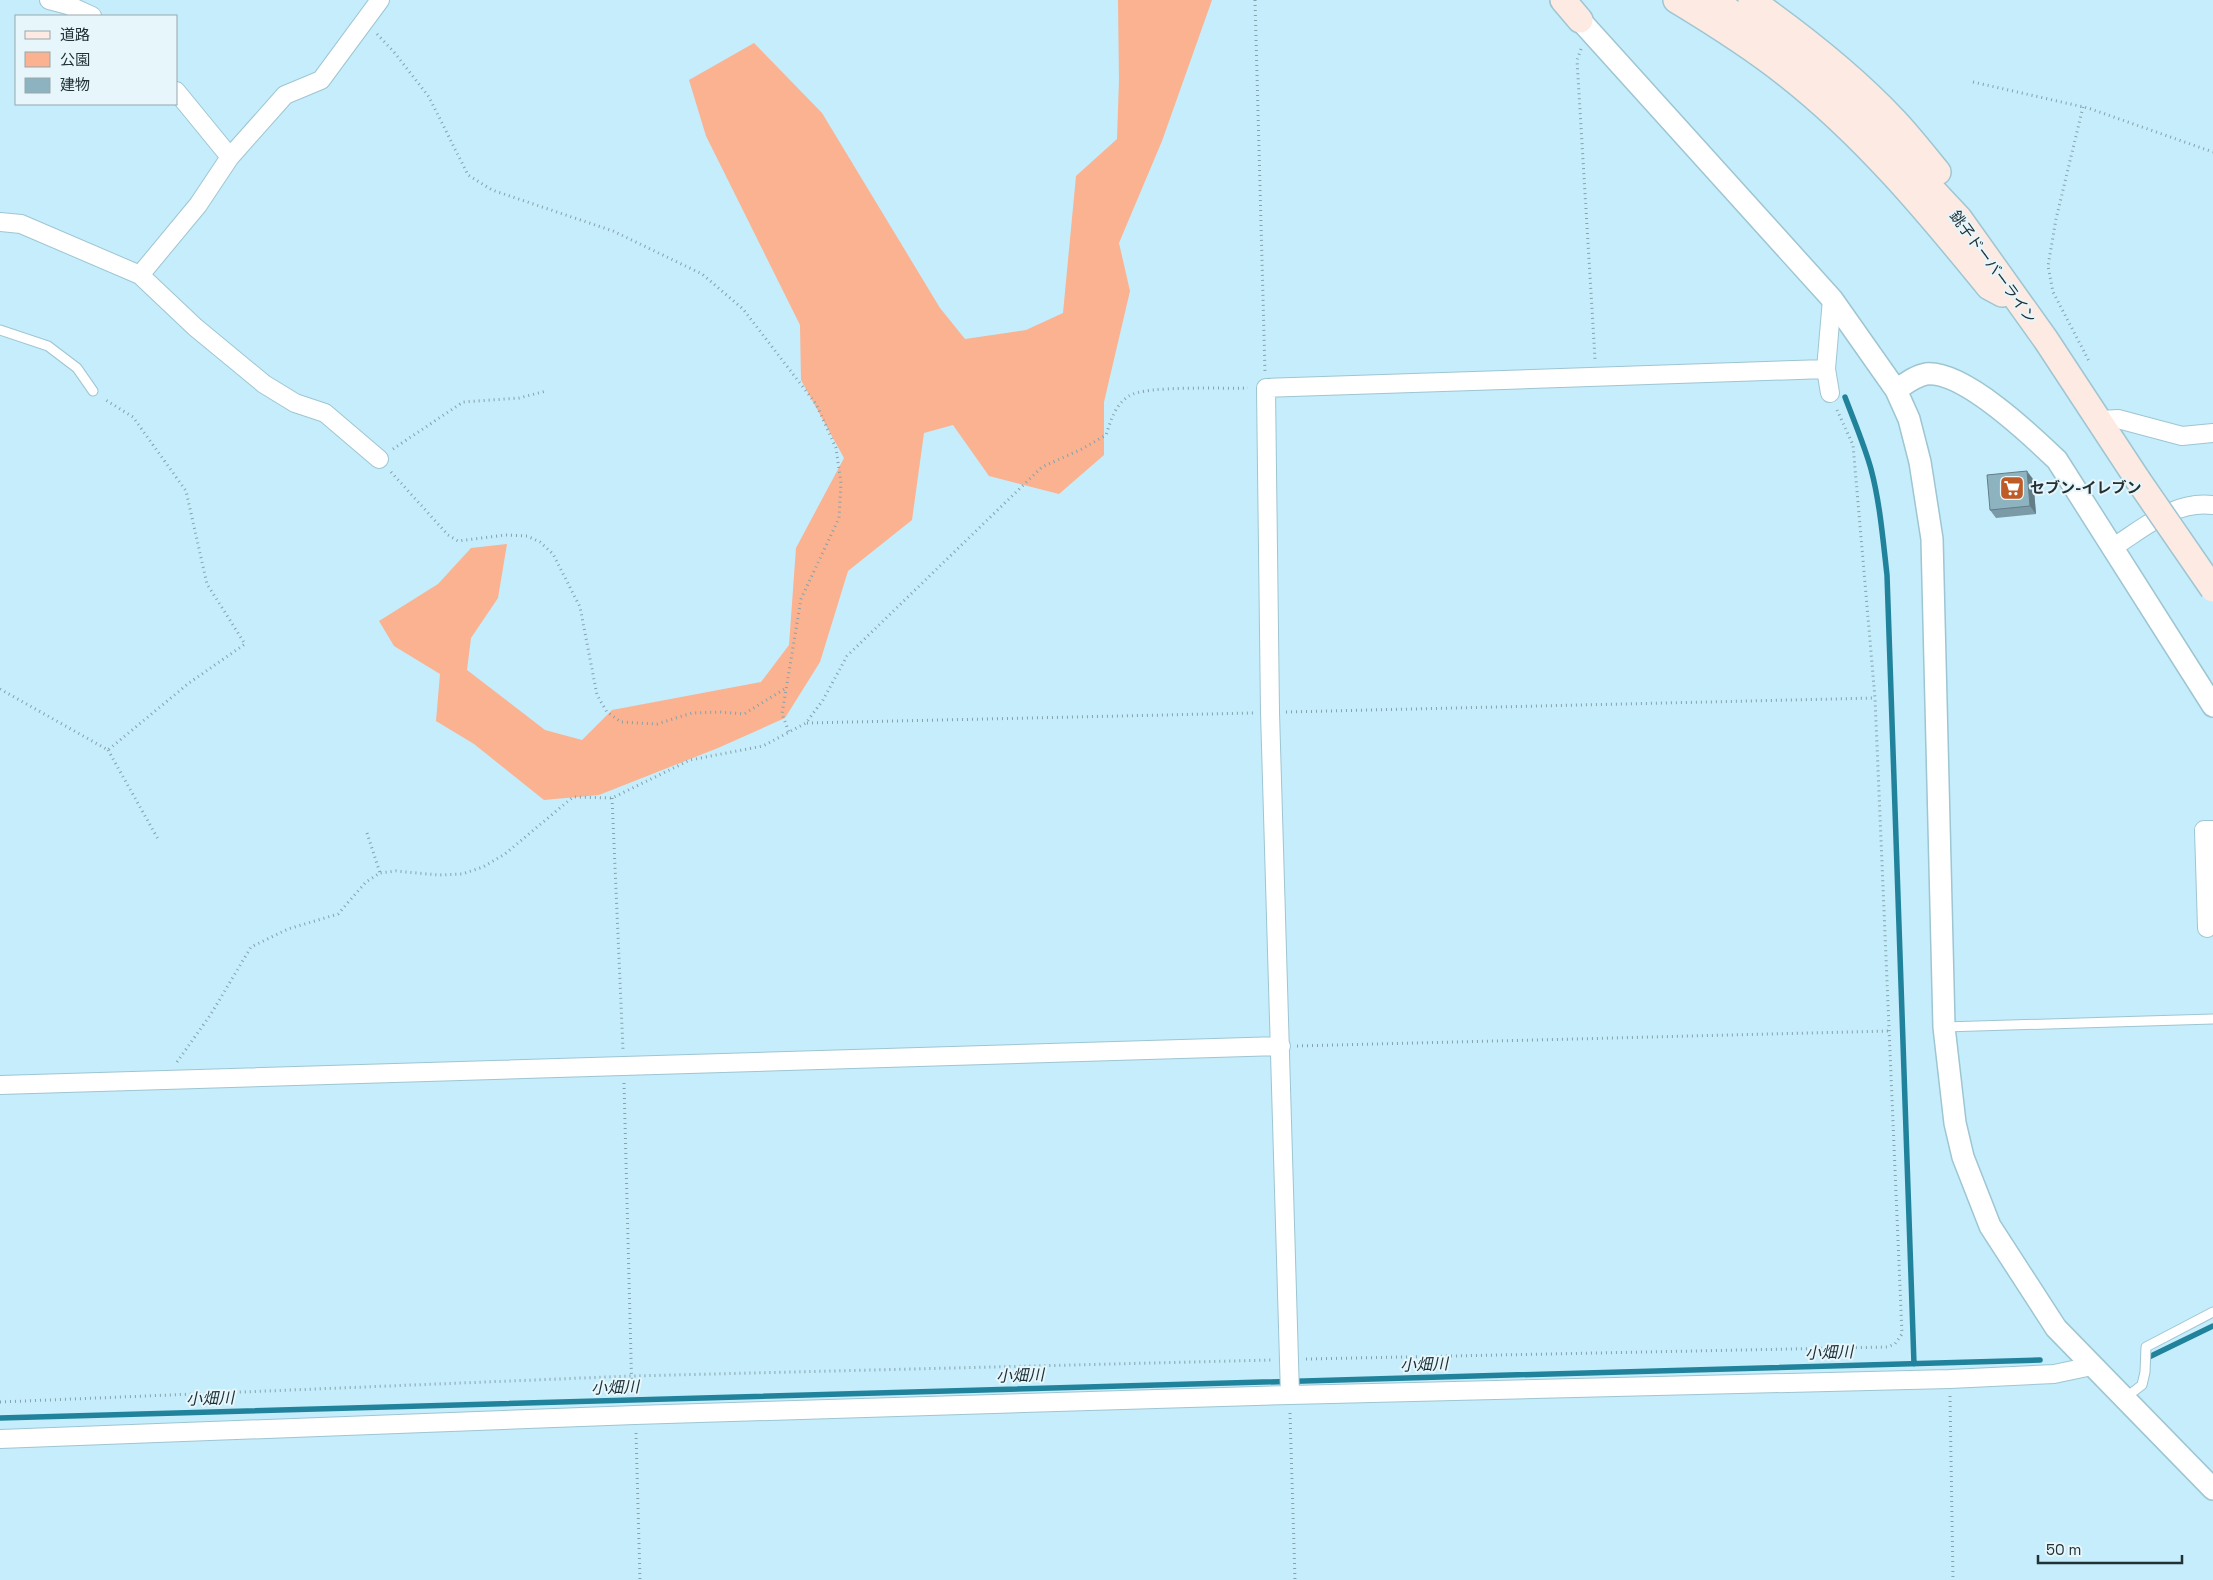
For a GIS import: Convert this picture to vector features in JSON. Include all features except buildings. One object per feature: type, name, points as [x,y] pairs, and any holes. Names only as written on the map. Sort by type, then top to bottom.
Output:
[{"type":"main road","points":[[1563,0],[1585,16]]},
{"type":"main road","points":[[1676,0],[1753,49],[1821,103],[1862,141],[1924,207],[1989,287],[2020,303]]},
{"type":"main road","name":"銚子ドーバーライン","points":[[1713,0],[1779,44],[1820,76],[1857,109],[1959,218],[2020,303],[2213,589]]},
{"type":"main road","points":[[1751,0],[1812,47],[1896,122],[1954,191],[1959,218]]},
{"type":"street","points":[[49,0],[88,12],[91,15]]},
{"type":"street","points":[[140,275],[198,205],[230,157],[285,95],[322,80],[380,0]]},
{"type":"street","points":[[1585,16],[1832,299],[1896,390],[1909,419],[1920,462],[1932,538],[1944,1026],[1955,1123],[1963,1157],[1990,1226],[2056,1328],[2213,1489]]},
{"type":"street","points":[[178,93],[230,157]]},
{"type":"street","points":[[0,222],[20,224],[140,275],[195,327],[264,384],[295,403],[325,413],[379,459]]},
{"type":"street","points":[[1830,393],[1826,369],[1832,299]]},
{"type":"street","points":[[1290,1395],[1270,712],[1266,388],[1826,369]]},
{"type":"street","points":[[1896,390],[1915,377],[1927,374],[1938,375],[1979,394],[2031,436],[2057,460],[2213,706]]},
{"type":"street","points":[[2100,420],[2118,419],[2182,436],[2213,433]]},
{"type":"street","points":[[2112,548],[2174,509],[2202,504],[2213,505]]},
{"type":"street","points":[[2207,928],[2204,830],[2213,830]]},
{"type":"street","points":[[0,1085],[1281,1046]]},
{"type":"street","points":[[0,1439],[635,1415],[1290,1395],[1950,1379],[2054,1374],[2092,1366]]},
{"type":"lane","points":[[0,330],[48,346],[77,368],[93,392]]},
{"type":"lane","points":[[1944,1026],[2213,1019]]},
{"type":"lane","points":[[2124,1398],[2142,1385],[2145,1372],[2146,1347],[2213,1312]]},
{"type":"path","points":[[806,724],[823,700],[847,656],[1042,467],[1082,450],[1106,435],[1114,412],[1130,395],[1150,390],[1266,388],[1255,0]]},
{"type":"path","points":[[1585,16],[1577,60],[1596,377]]},
{"type":"path","points":[[364,21],[394,52],[429,98],[468,175],[492,190],[613,231],[702,274],[743,309],[816,404],[836,448],[841,483],[838,518],[801,599],[782,714],[790,732]]},
{"type":"path","points":[[1974,82],[2083,107],[2213,152]]},
{"type":"path","points":[[2083,107],[2056,219],[2048,266],[2053,292],[2092,368]]},
{"type":"path","points":[[546,391],[519,398],[462,402],[379,459],[448,536],[458,541],[505,535],[527,536],[540,542],[553,554],[580,607],[592,679],[597,695],[607,712],[621,722],[657,724],[692,713],[720,712],[744,714],[786,687]]},
{"type":"path","points":[[93,392],[133,417],[186,491],[207,584],[245,644],[188,683],[108,750]]},
{"type":"path","points":[[0,1402],[631,1376],[1887,1347],[1895,1344],[1902,1334],[1875,698],[1854,445],[1830,393]]},
{"type":"path","points":[[0,688],[108,750],[158,839]]},
{"type":"path","points":[[164,1079],[212,1014],[252,947],[288,929],[338,914],[366,882],[380,872],[396,871],[438,875],[462,874],[483,867],[505,854],[573,798],[612,798],[690,760],[763,746],[806,724],[1875,698]]},
{"type":"path","points":[[612,798],[624,1066],[631,1376],[635,1415],[640,1580]]},
{"type":"path","points":[[368,833],[380,872]]},
{"type":"path","points":[[1281,1046],[1889,1031]]},
{"type":"path","points":[[1950,1379],[1953,1580]]},
{"type":"path","points":[[1290,1395],[1295,1580]]},
{"type":"green space","points":[[1118,0],[1212,0],[1162,141],[1119,243],[1130,291],[1104,402],[1104,455],[1059,494],[989,476],[953,425],[924,433],[912,520],[848,571],[820,662],[785,718],[718,748],[599,795],[544,800],[474,744],[436,721],[440,674],[394,646],[379,621],[438,584],[471,548],[507,544],[498,598],[471,638],[467,670],[545,730],[582,740],[612,710],[761,682],[789,645],[796,548],[844,458],[801,380],[800,325],[706,136],[689,80],[754,43],[822,113],[940,308],[965,339],[1026,330],[1063,313],[1076,176],[1117,139],[1119,80]]},
{"type":"waterway","points":[[1845,397],[1871,469],[1877,495],[1887,575],[1914,1364]]},
{"type":"waterway","name":"小畑川","points":[[2149,1357],[2213,1326]]},
{"type":"waterway","name":"小畑川","points":[[0,1418],[2040,1360]]},
{"type":"place","name":"セブン-イレブン","points":[[2012,488]]}]
